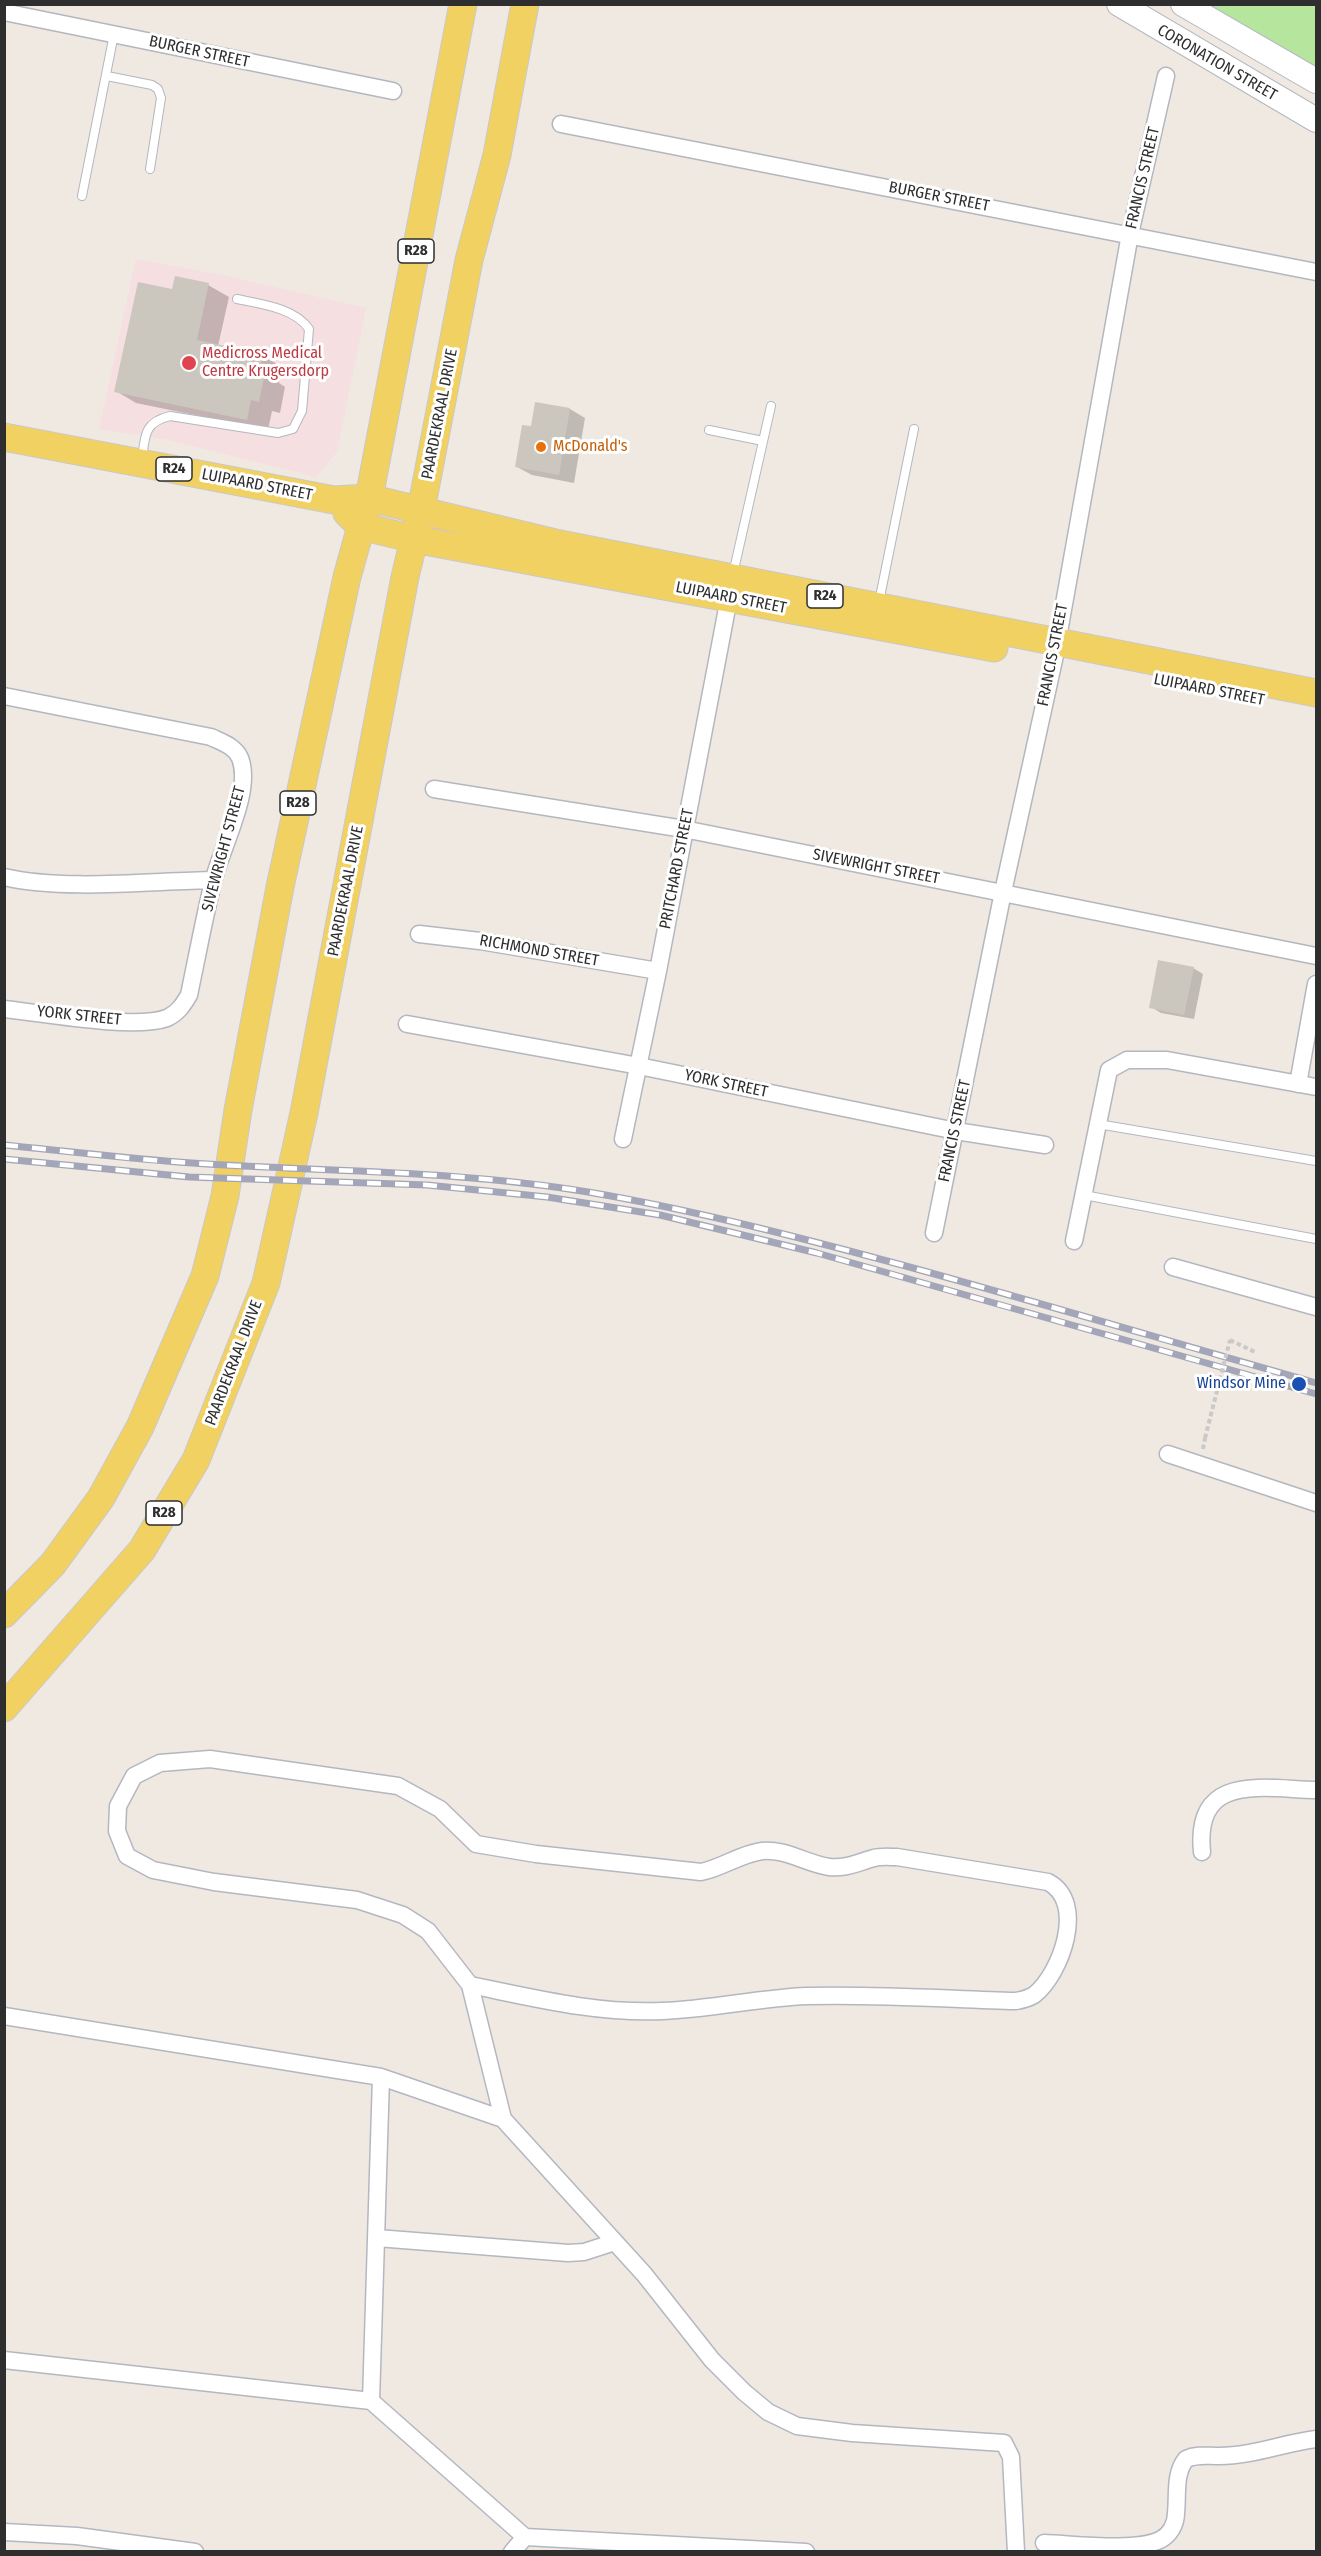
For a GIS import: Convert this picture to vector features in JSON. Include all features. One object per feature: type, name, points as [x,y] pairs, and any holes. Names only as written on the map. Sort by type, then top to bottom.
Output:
[{"type":"main road","name":"R28","points":[[4,1614],[53,1564],[101,1498],[140,1427],[205,1276],[225,1196],[238,1110],[280,887],[360,526],[369,498],[463,4]]},
{"type":"main road","name":"PAARDEKRAAL DRIVE","points":[[4,1708],[142,1550],[196,1460],[266,1283],[304,1113],[402,589],[422,510],[469,260],[497,155],[525,4]]},
{"type":"main road","name":"CORONATION STREET","points":[[1119,4],[1317,120]]},
{"type":"main road","name":"CORONATION STREET","points":[[1183,4],[1317,81]]},
{"type":"main road","name":"LUIPAARD STREET","points":[[4,436],[334,500],[369,498],[422,510],[558,554]]},
{"type":"main road","name":"LUIPAARD STREET","points":[[334,500],[360,526],[414,539],[558,554],[1055,651],[1317,693]]},
{"type":"main road","name":"LUIPAARD STREET","points":[[730,587],[878,606],[1055,651],[1317,711]]},
{"type":"street","name":"BURGER STREET","points":[[4,12],[393,91]]},
{"type":"street","name":"FRANCIS STREET","points":[[934,1233],[1003,892],[1055,651],[1130,234],[1166,76]]},
{"type":"street","name":"BURGER STREET","points":[[561,124],[1317,272]]},
{"type":"street","name":"PRITCHARD STREET","points":[[623,1139],[658,971],[730,587]]},
{"type":"street","name":"SIVEWRIGHT STREET","points":[[4,696],[211,737],[230,746],[239,756],[243,774],[239,800],[213,880],[189,995],[179,1010],[168,1017],[153,1021]]},
{"type":"street","name":"SIVEWRIGHT STREET","points":[[434,789],[684,829],[1317,957]]},
{"type":"street","points":[[4,878],[40,882],[86,883],[213,880]]},
{"type":"street","name":"RICHMOND STREET","points":[[419,934],[480,940],[658,971]]},
{"type":"street","points":[[1298,1084],[1317,984]]},
{"type":"street","name":"YORK STREET","points":[[4,1009],[120,1022],[153,1021]]},
{"type":"street","name":"YORK STREET","points":[[407,1024],[639,1066],[956,1131],[1045,1145]]},
{"type":"street","points":[[1074,1241],[1109,1070],[1127,1060],[1167,1060],[1317,1087]]},
{"type":"street","points":[[1173,1267],[1317,1307]]},
{"type":"street","points":[[1168,1454],[1317,1503]]},
{"type":"street","points":[[470,1985],[580,2008],[660,2011],[721,2007],[769,1998],[811,1996],[1016,2001],[1033,1995],[1055,1965],[1066,1940],[1068,1915],[1062,1892],[1048,1882],[897,1857],[876,1857],[845,1868],[831,1868],[772,1851],[762,1851],[747,1855],[718,1869],[701,1872],[536,1854],[476,1844],[440,1809],[398,1786],[210,1760],[160,1763],[134,1776],[118,1806],[117,1831],[127,1856],[153,1870],[214,1882],[357,1900],[403,1915],[428,1931],[470,1985],[503,2119],[615,2242],[712,2360],[755,2402],[782,2420],[797,2426],[852,2433],[1004,2443],[1011,2457],[1016,2552]]},
{"type":"street","points":[[1202,1852],[1202,1827],[1219,1795],[1234,1790],[1317,1790]]},
{"type":"street","points":[[4,2016],[381,2077],[503,2119]]},
{"type":"street","points":[[371,2401],[381,2077]]},
{"type":"street","points":[[377,2238],[568,2253],[584,2252],[615,2242]]},
{"type":"street","points":[[4,2360],[371,2401],[525,2537],[806,2552]]},
{"type":"street","points":[[1044,2543],[1106,2546],[1153,2542],[1162,2539],[1176,2517],[1179,2472],[1186,2459],[1203,2455],[1219,2456],[1260,2452],[1294,2442],[1317,2439]]},
{"type":"street","points":[[4,2532],[77,2536],[195,2552]]},
{"type":"street","points":[[512,2552],[525,2537]]},
{"type":"lane","points":[[82,196],[114,34]]},
{"type":"lane","points":[[107,76],[152,85],[158,89],[161,98],[150,169]]},
{"type":"lane","points":[[141,462],[148,428],[157,419],[170,416],[278,433],[293,429],[302,411],[309,329],[302,319],[265,305],[237,299]]},
{"type":"lane","points":[[730,587],[771,406]]},
{"type":"lane","points":[[878,606],[914,429]]},
{"type":"lane","points":[[709,430],[763,441]]},
{"type":"lane","points":[[1098,1124],[1317,1161]]},
{"type":"lane","points":[[1084,1195],[1317,1239]]},
{"type":"path","points":[[1205,1438],[1230,1340],[1255,1352]]},
{"type":"shaded area","points":[[136,259],[227,276],[366,308],[337,452],[316,477],[164,439],[99,429]]},
{"type":"green space","points":[[1207,5],[1316,5],[1316,69]]},
{"type":"building","points":[[175,276],[209,283],[197,340],[263,354],[259,372],[265,373],[259,402],[251,400],[247,420],[114,392],[138,282],[172,289]]},
{"type":"building","name":"McDonald's","points":[[535,402],[570,408],[559,475],[515,467],[522,425],[531,426]]},
{"type":"building","points":[[1158,960],[1194,967],[1184,1015],[1149,1008]]},
{"type":"railway","points":[[4,1145],[192,1163],[489,1179],[628,1199],[746,1225],[863,1255],[1316,1383]]},
{"type":"railway","points":[[4,1159],[189,1177],[427,1185],[547,1197],[660,1215],[817,1253],[1316,1394]]},
{"type":"place","name":"Medicross Medical Centre Krugersdorp","points":[[189,363]]},
{"type":"place","name":"McDonald's","points":[[541,447]]},
{"type":"place","name":"Windsor Mine","points":[[1299,1384]]}]
